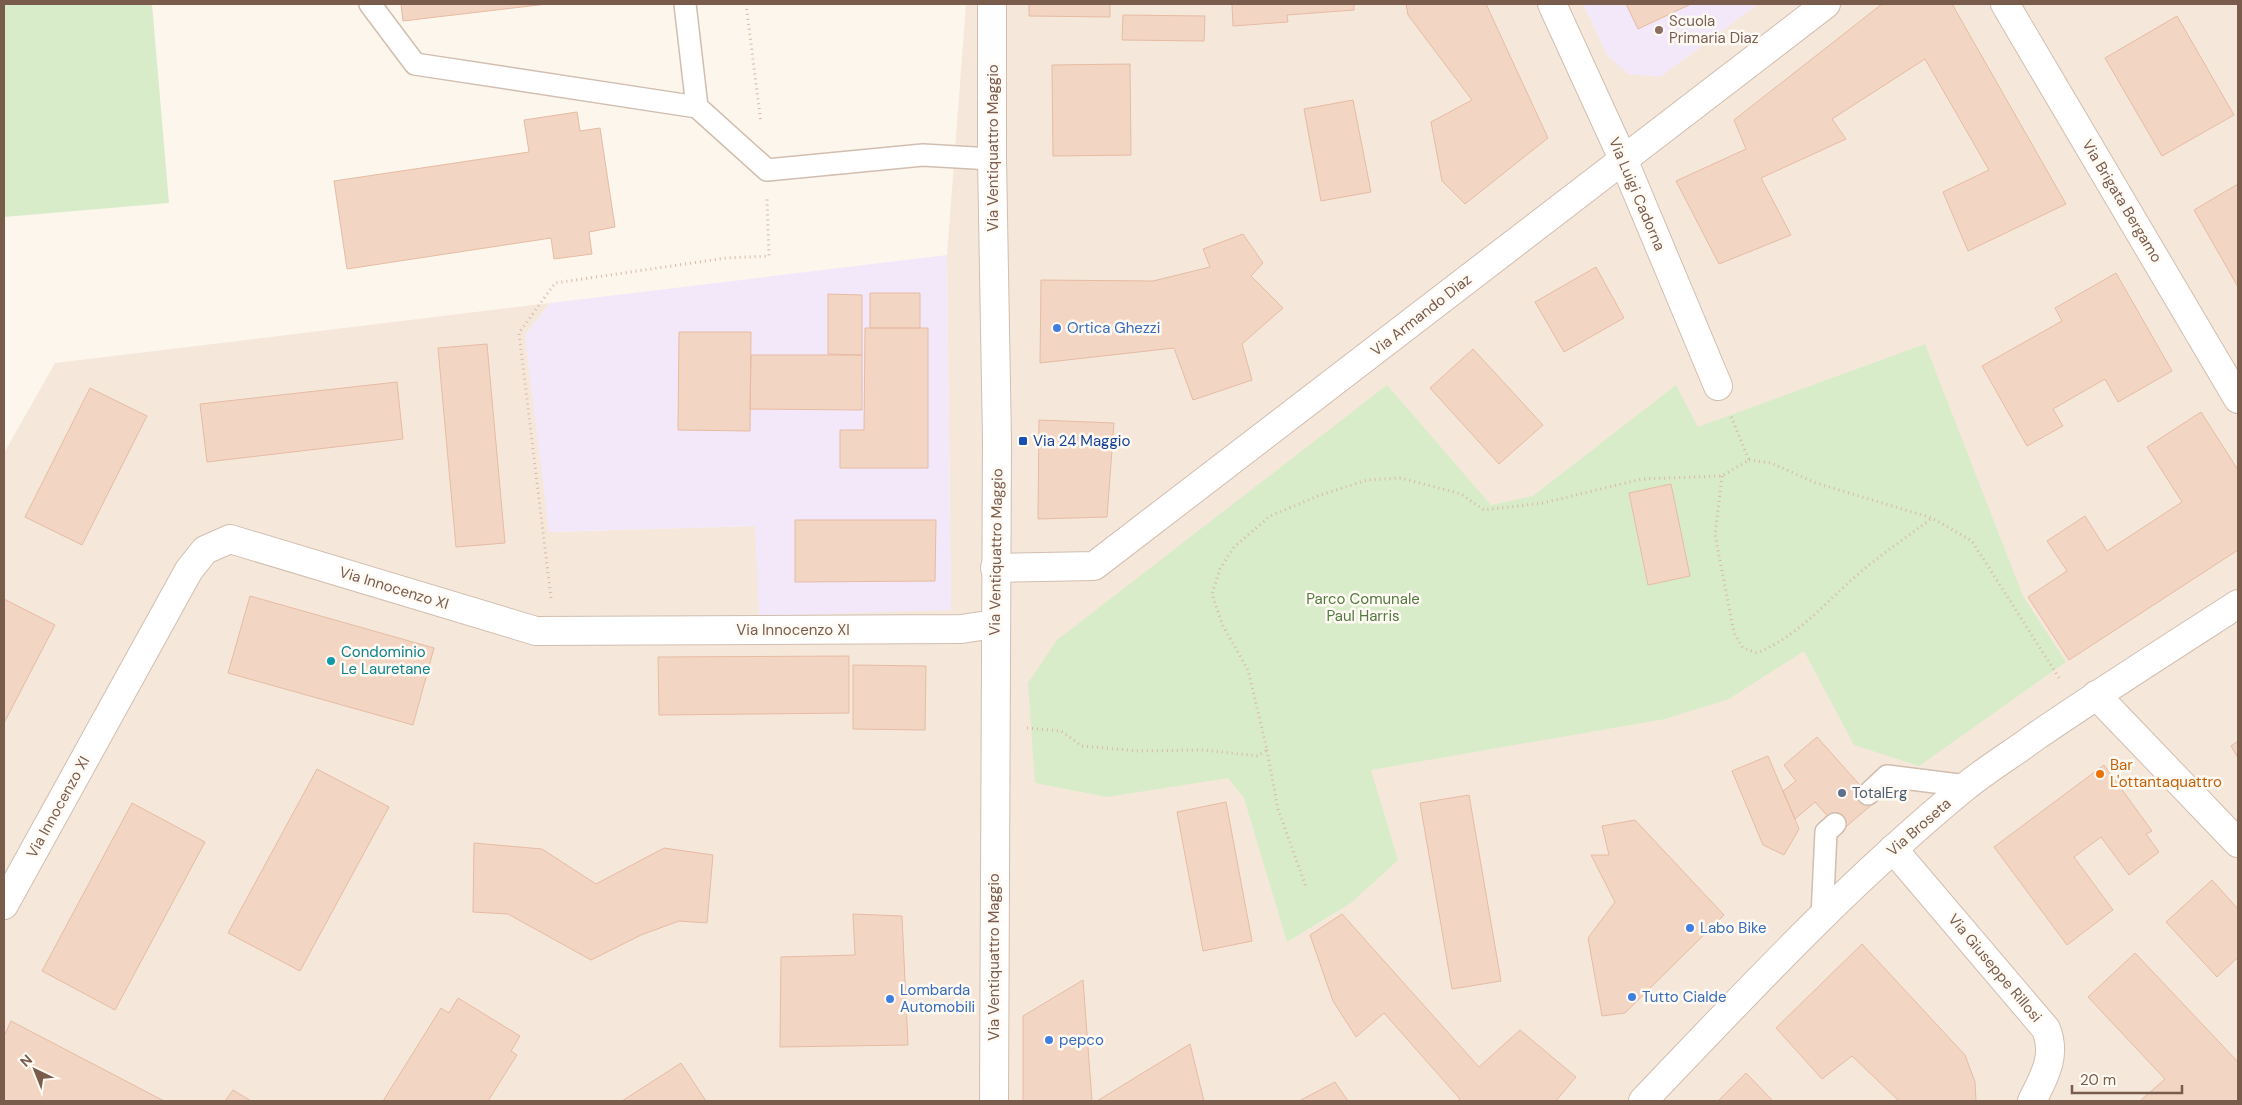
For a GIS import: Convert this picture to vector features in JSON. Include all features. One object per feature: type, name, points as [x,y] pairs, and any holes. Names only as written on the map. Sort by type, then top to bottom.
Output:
[{"type":"street","name":"Via Ventiquattro Maggio","points":[[992,4],[992,159],[997,441],[994,725],[994,1101]]},
{"type":"street","name":"Via Luigi Cadorna","points":[[1552,4],[1623,159],[1718,386]]},
{"type":"street","name":"Via Armando Diaz","points":[[996,568],[1094,566],[1826,4]]},
{"type":"street","name":"Via Brigata Bergamo","points":[[2005,4],[2238,399]]},
{"type":"street","name":"Via Innocenzo XI","points":[[4,905],[189,570],[205,550],[230,539],[536,631],[961,630],[995,624]]},
{"type":"street","name":"Via Broseta","points":[[1643,1101],[1741,998],[1822,917],[1893,849],[1967,786],[2096,695],[2238,604]]},
{"type":"street","points":[[2096,695],[2238,843]]},
{"type":"street","name":"Via Giuseppe Rillosi","points":[[1893,849],[2046,1029],[2050,1040],[2051,1053],[2048,1069],[2032,1101]]},
{"type":"lane","points":[[370,4],[415,64],[696,108],[767,170],[923,155],[992,159]]},
{"type":"lane","points":[[685,4],[696,108]]},
{"type":"lane","points":[[1868,794],[1887,776],[1967,786]]},
{"type":"lane","points":[[1822,917],[1826,832],[1835,824]]},
{"type":"path","points":[[555,631],[519,333],[555,283],[726,258],[769,256],[767,170],[746,4]]},
{"type":"path","points":[[1718,386],[1749,460]]},
{"type":"path","points":[[1306,887],[1278,810],[1267,750],[1248,670],[1223,626],[1212,594],[1220,569],[1234,546],[1270,516],[1318,496],[1367,480],[1401,478],[1462,494],[1484,510],[1543,503],[1642,479],[1722,476],[1749,460],[1771,463],[1816,483],[1932,518],[1972,541],[2062,682],[2054,688]]},
{"type":"path","points":[[1722,476],[1715,535],[1732,623],[1734,633],[1743,648],[1757,653],[1773,646],[1806,624],[1856,576],[1932,518]]},
{"type":"path","points":[[994,725],[1061,731],[1082,746],[1092,747],[1140,751],[1203,750],[1258,756],[1267,750]]},
{"type":"shaded area","points":[[966,4],[1583,4],[1608,56],[1660,77],[1758,4],[2238,4],[2238,1101],[4,1101],[4,453],[55,363],[550,303],[525,335],[550,532],[755,526],[951,610],[947,255]]},
{"type":"shaded area","name":"Scuola Primaria Diaz","points":[[1583,4],[1758,4],[1660,77],[1628,74],[1608,56]]},
{"type":"shaded area","points":[[947,255],[951,610],[759,616],[755,526],[549,532],[525,335],[550,303]]},
{"type":"green space","points":[[4,4],[152,4],[169,203],[4,217]]},
{"type":"green space","name":"Parco Comunale Paul Harris","points":[[1925,344],[2023,596],[2066,662],[1919,766],[1854,745],[1804,651],[1729,699],[1665,719],[1371,770],[1398,860],[1351,903],[1287,942],[1244,798],[1228,778],[1107,797],[1035,783],[1028,683],[1057,640],[1387,385],[1491,505],[1533,496],[1676,385],[1698,427]]},
{"type":"building","points":[[401,4],[547,4],[403,21]]},
{"type":"building","points":[[1029,4],[1110,4],[1110,17],[1029,16]]},
{"type":"building","points":[[1232,4],[1354,4],[1354,10],[1287,15],[1288,22],[1233,26]]},
{"type":"building","points":[[1406,4],[1486,4],[1548,138],[1465,204],[1442,181],[1431,122],[1472,100],[1408,15]]},
{"type":"building","points":[[1626,4],[1691,4],[1638,29]]},
{"type":"building","points":[[1882,4],[1952,4],[2066,204],[1968,251],[1943,192],[1989,170],[1925,59],[1832,119],[1846,139],[1761,178],[1791,235],[1719,264],[1676,181],[1746,149],[1734,120]]},
{"type":"building","points":[[1123,15],[1205,16],[1204,41],[1122,40]]},
{"type":"building","points":[[2177,16],[2234,115],[2162,156],[2105,58]]},
{"type":"building","points":[[1130,64],[1131,155],[1053,156],[1052,65]]},
{"type":"building","points":[[1353,100],[1371,192],[1321,201],[1304,109]]},
{"type":"building","points":[[577,112],[580,131],[600,128],[615,227],[589,232],[592,254],[554,259],[551,238],[347,269],[334,181],[529,152],[524,120]]},
{"type":"building","points":[[2238,184],[2238,287],[2194,210]]},
{"type":"building","points":[[1243,234],[1263,263],[1251,276],[1283,308],[1242,344],[1252,380],[1193,400],[1174,348],[1040,363],[1041,280],[1153,281],[1210,267],[1203,249]]},
{"type":"building","points":[[1596,267],[1624,318],[1564,352],[1535,302]]},
{"type":"building","points":[[2116,273],[2172,371],[2118,402],[2105,379],[2053,409],[2063,426],[2027,446],[1982,366],[2062,321],[2055,308]]},
{"type":"building","points":[[870,293],[920,293],[920,328],[870,328]]},
{"type":"building","points":[[828,294],[862,295],[862,355],[828,354]]},
{"type":"building","points":[[865,328],[928,328],[928,468],[840,468],[840,430],[864,430]]},
{"type":"building","points":[[679,332],[751,332],[750,431],[678,430]]},
{"type":"building","points":[[487,344],[505,543],[456,547],[438,348]]},
{"type":"building","points":[[1473,349],[1543,425],[1499,464],[1430,388]]},
{"type":"building","points":[[751,355],[862,355],[862,410],[750,409]]},
{"type":"building","points":[[397,382],[403,439],[207,462],[200,404]]},
{"type":"building","points":[[90,388],[147,416],[82,545],[25,517]]},
{"type":"building","points":[[2201,412],[2238,470],[2238,550],[2069,660],[2028,597],[2067,571],[2047,541],[2085,516],[2107,551],[2182,502],[2147,447]]},
{"type":"building","points":[[1039,420],[1114,423],[1107,517],[1038,519]]},
{"type":"building","points":[[1671,484],[1690,576],[1648,585],[1629,493]]},
{"type":"building","points":[[795,520],[936,520],[935,581],[795,582]]},
{"type":"building","name":"Condominio Le Lauretane","points":[[250,596],[434,648],[413,725],[228,673]]},
{"type":"building","points":[[4,599],[55,625],[4,723]]},
{"type":"building","points":[[849,656],[849,713],[659,715],[658,657]]},
{"type":"building","points":[[853,665],[926,666],[925,730],[853,729]]},
{"type":"building","points":[[1817,737],[1875,802],[1841,831],[1815,802],[1795,819],[1783,791],[1796,781],[1784,765]]},
{"type":"building","points":[[2238,741],[2238,758],[2231,746]]},
{"type":"building","points":[[1768,756],[1799,829],[1784,855],[1763,845],[1732,771]]},
{"type":"building","points":[[2104,765],[2152,831],[2146,834],[2159,852],[2129,875],[2101,837],[2074,857],[2113,910],[2067,945],[1994,847]]},
{"type":"building","points":[[317,769],[389,807],[300,971],[228,933]]},
{"type":"building","points":[[1469,795],[1501,981],[1452,989],[1420,803]]},
{"type":"building","points":[[1226,802],[1252,941],[1203,951],[1177,812]]},
{"type":"building","points":[[132,803],[205,842],[115,1010],[42,971]]},
{"type":"building","points":[[1635,820],[1724,915],[1625,1013],[1602,1016],[1588,938],[1615,902],[1591,855],[1609,855],[1602,826]]},
{"type":"building","points":[[474,843],[542,849],[596,884],[664,848],[713,855],[707,923],[679,921],[641,935],[591,960],[508,914],[473,912]]},
{"type":"building","points":[[2212,880],[2238,909],[2238,957],[2217,977],[2166,922]]},
{"type":"building","points":[[853,914],[902,916],[908,1045],[780,1047],[781,957],[855,955]]},
{"type":"building","points":[[1342,914],[1479,1067],[1520,1030],[1576,1077],[1556,1101],[1458,1101],[1460,1099],[1384,1013],[1356,1037],[1333,1001],[1310,935]]},
{"type":"building","points":[[1862,944],[1965,1055],[1975,1082],[1976,1101],[1899,1101],[1852,1056],[1822,1079],[1776,1028]]},
{"type":"building","points":[[2135,953],[2238,1062],[2238,1101],[2140,1101],[2165,1079],[2088,997]]},
{"type":"building","points":[[1083,980],[1092,1101],[1023,1101],[1023,1016]]},
{"type":"building","points":[[458,998],[520,1036],[511,1051],[517,1055],[488,1101],[383,1101],[441,1008],[449,1013]]},
{"type":"building","points":[[11,1021],[164,1101],[4,1101],[4,1036]]},
{"type":"building","points":[[1190,1044],[1204,1101],[1097,1101]]},
{"type":"building","points":[[681,1063],[706,1101],[622,1101]]},
{"type":"building","points":[[1746,1073],[1773,1101],[1718,1101]]},
{"type":"building","points":[[1335,1082],[1348,1101],[1299,1101]]},
{"type":"building","points":[[233,1090],[251,1101],[225,1101]]},
{"type":"place","name":"Scuola Primaria Diaz","points":[[1659,30]]},
{"type":"place","name":"Ortica Ghezzi","points":[[1057,328]]},
{"type":"place","name":"Via 24 Maggio","points":[[1023,441]]},
{"type":"place","name":"Condominio Le Lauretane","points":[[331,661]]},
{"type":"place","name":"Bar L'ottantaquattro","points":[[2100,774]]},
{"type":"place","name":"TotalErg","points":[[1842,793]]},
{"type":"place","name":"Labo Bike","points":[[1690,928]]},
{"type":"place","name":"Tutto Cialde","points":[[1632,997]]},
{"type":"place","name":"Lombarda Automobili","points":[[890,999]]},
{"type":"place","name":"pepco","points":[[1049,1040]]}]
